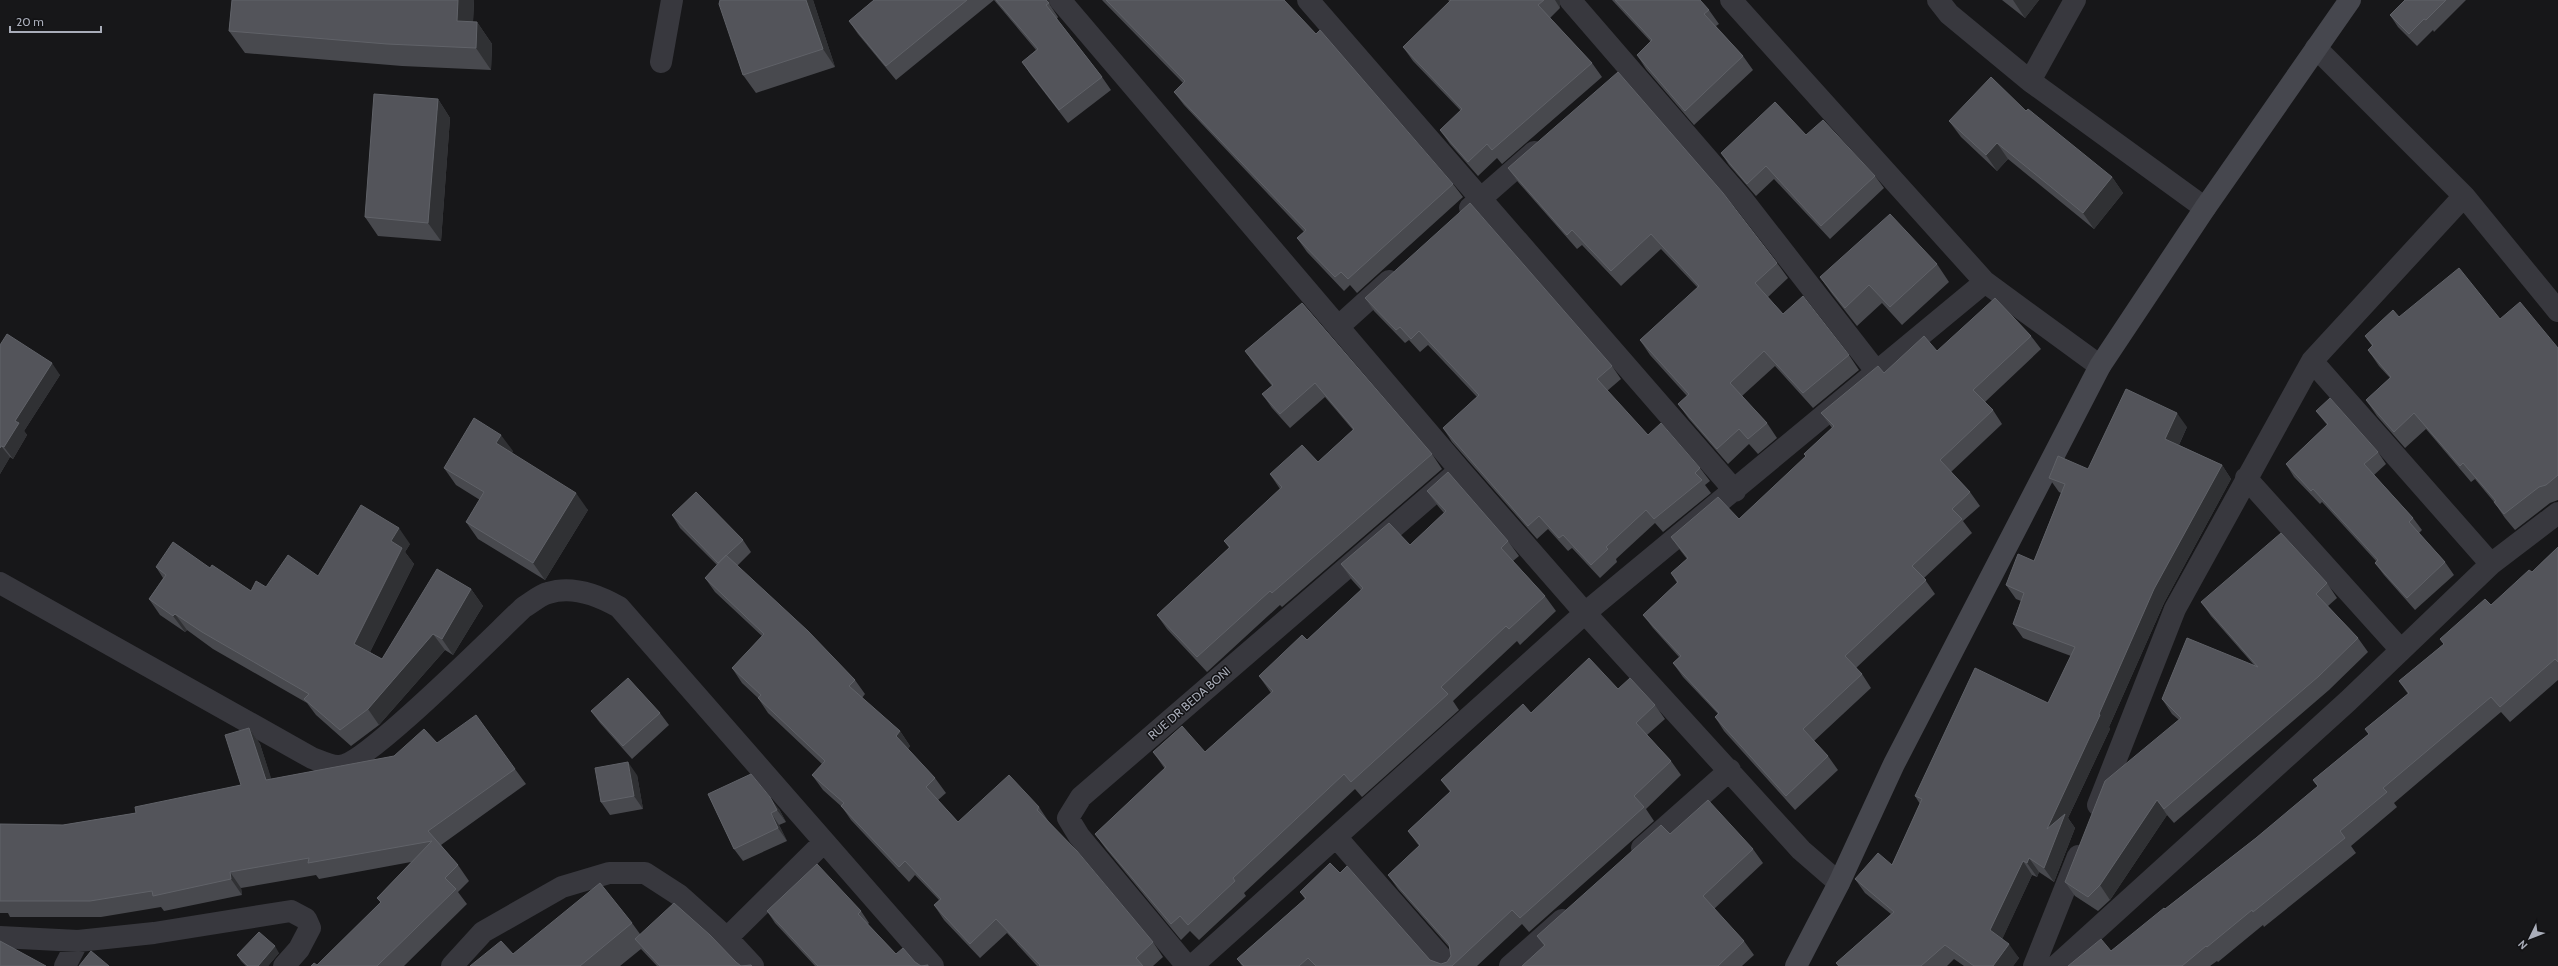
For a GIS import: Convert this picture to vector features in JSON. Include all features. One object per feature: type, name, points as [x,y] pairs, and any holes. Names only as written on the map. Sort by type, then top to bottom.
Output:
[{"type":"street","points":[[661,62],[672,0]]},
{"type":"street","points":[[1060,0],[1338,328],[1585,613],[1802,850],[1840,883]]},
{"type":"street","points":[[1308,0],[1735,491]]},
{"type":"street","points":[[1570,0],[1743,200],[1876,371]]},
{"type":"street","points":[[1731,0],[1985,282],[2100,366]]},
{"type":"street","points":[[1938,0],[1949,14],[2030,81],[2205,208]]},
{"type":"street","points":[[2030,81],[2075,0]]},
{"type":"street","points":[[1796,966],[1840,883],[1894,764],[2100,366],[2205,208],[2350,0]]},
{"type":"street","points":[[2316,48],[2464,196],[2558,311]]},
{"type":"street","points":[[1612,85],[1630,69]]},
{"type":"street","points":[[1452,224],[1552,136]]},
{"type":"street","points":[[2034,966],[2175,609],[2246,478],[2312,361],[2464,196]]},
{"type":"street","points":[[1338,328],[1407,265]]},
{"type":"street","points":[[1192,966],[1585,613],[1735,491],[1876,371],[1985,282]]},
{"type":"street","points":[[2312,361],[2490,564]]},
{"type":"street","name":"RUE DR BEDA BONI","points":[[1187,966],[1079,836],[1068,818],[1081,797],[1460,470]]},
{"type":"street","points":[[2246,478],[2401,650]]},
{"type":"street","points":[[2056,966],[2401,650],[2490,564],[2558,513]]},
{"type":"street","points":[[0,583],[312,758],[339,766],[360,757],[396,729],[524,607],[547,593],[560,591],[572,590],[602,597],[619,607],[933,966]]},
{"type":"street","points":[[1625,863],[1730,770]]},
{"type":"street","points":[[1336,838],[1449,966]]},
{"type":"street","points":[[727,938],[824,842]]},
{"type":"street","points":[[452,966],[482,932],[562,887],[609,873],[644,874],[679,895],[727,938],[753,966]]},
{"type":"street","points":[[1510,966],[1579,904]]},
{"type":"street","points":[[0,937],[25,936],[78,940],[154,933],[291,910],[306,918],[310,928],[299,948],[284,966]]},
{"type":"street","points":[[65,966],[78,940]]},
{"type":"building","points":[[232,0],[458,0],[457,21],[477,22],[476,48],[387,44],[229,31]]},
{"type":"building","points":[[720,0],[806,0],[823,49],[743,75],[719,4]]},
{"type":"building","points":[[874,0],[967,0],[886,66],[849,21]]},
{"type":"building","points":[[996,0],[1046,0],[1049,3],[1046,5],[1102,77],[1059,110],[1022,62],[1038,49]]},
{"type":"building","points":[[1106,0],[1284,0],[1316,34],[1320,30],[1453,184],[1348,279],[1341,272],[1335,277],[1297,238],[1306,230],[1174,92],[1185,81]]},
{"type":"building","points":[[1451,0],[1544,0],[1538,5],[1592,63],[1492,150],[1487,144],[1468,162],[1440,130],[1462,109],[1403,47]]},
{"type":"building","points":[[1615,0],[1700,0],[1709,10],[1704,14],[1743,56],[1685,111],[1637,55],[1652,40]]},
{"type":"building","points":[[2405,0],[2446,0],[2409,34],[2390,15]]},
{"type":"building","points":[[1618,72],[1723,193],[1777,263],[1755,283],[1783,314],[1803,296],[1849,355],[1803,393],[1764,351],[1730,383],[1767,423],[1748,439],[1739,429],[1717,449],[1678,404],[1689,394],[1640,340],[1699,286],[1651,234],[1611,271],[1572,230],[1567,235],[1508,168]]},
{"type":"building","points":[[1991,77],[2026,111],[2028,109],[2112,177],[2083,213],[1997,143],[1986,155],[1949,121]]},
{"type":"building","points":[[374,94],[438,99],[428,223],[365,217]]},
{"type":"building","points":[[1775,102],[1806,135],[1823,120],[1875,176],[1821,226],[1766,166],[1747,184],[1721,153]]},
{"type":"building","points":[[1470,203],[1612,366],[1597,379],[1648,435],[1661,423],[1700,468],[1695,473],[1702,480],[1654,519],[1646,510],[1606,547],[1608,549],[1591,565],[1563,535],[1559,538],[1539,516],[1528,526],[1443,428],[1479,395],[1419,331],[1411,339],[1400,327],[1396,330],[1365,298]]},
{"type":"building","points":[[1890,214],[1937,264],[1890,307],[1869,285],[1845,308],[1820,277]]},
{"type":"building","points":[[2459,268],[2500,319],[2520,302],[2558,348],[2558,475],[2546,485],[2539,487],[2504,514],[2494,502],[2496,501],[2463,463],[2460,466],[2414,413],[2394,432],[2366,400],[2391,377],[2368,350],[2373,345],[2365,336],[2393,310],[2399,317]]},
{"type":"building","points":[[1995,298],[2031,336],[1973,390],[1993,410],[1940,460],[1970,492],[1952,509],[1962,519],[1912,566],[1926,580],[1845,656],[1862,674],[1803,729],[1828,756],[1786,796],[1715,717],[1719,713],[1673,663],[1681,656],[1643,615],[1678,582],[1671,573],[1688,558],[1671,537],[1718,497],[1739,519],[1806,456],[1804,454],[1834,426],[1821,413],[1878,366],[1884,373],[1924,336],[1937,351]]},
{"type":"building","points":[[1302,303],[1432,454],[1272,593],[1270,591],[1197,657],[1157,615],[1230,547],[1224,541],[1282,487],[1270,474],[1302,445],[1318,462],[1354,429],[1315,383],[1280,414],[1262,394],[1273,385],[1245,351]]},
{"type":"building","points":[[7,334],[52,363],[15,421],[19,423],[4,447],[1,446],[0,448],[0,345]]},
{"type":"building","points":[[2126,389],[2177,413],[2165,439],[2222,465],[2154,589],[2099,714],[2100,715],[2047,829],[2065,814],[2044,868],[2029,858],[2027,863],[2023,861],[1990,930],[2009,944],[1993,966],[1974,966],[1945,945],[1921,966],[1839,966],[1836,963],[1894,912],[1855,879],[1878,853],[1892,865],[1922,799],[1915,796],[1975,668],[2048,703],[2075,647],[2013,624],[2024,593],[2006,585],[2018,554],[2034,561],[2065,484],[2049,478],[2058,456],[2088,469]]},
{"type":"building","points":[[2330,398],[2378,452],[2364,464],[2413,518],[2409,522],[2445,562],[2407,598],[2375,563],[2378,560],[2313,489],[2311,491],[2286,464],[2328,424],[2316,411]]},
{"type":"building","points":[[474,418],[501,435],[496,443],[576,493],[533,563],[466,522],[484,492],[444,468]]},
{"type":"building","points":[[1448,472],[1508,541],[1501,548],[1545,596],[1509,629],[1506,626],[1441,687],[1448,694],[1351,782],[1344,774],[1233,878],[1235,881],[1188,925],[1180,916],[1171,924],[1095,834],[1166,767],[1153,752],[1182,726],[1205,752],[1273,691],[1259,676],[1302,635],[1307,640],[1363,588],[1341,564],[1389,523],[1410,545],[1446,511],[1427,491]]},
{"type":"building","points":[[696,492],[743,540],[718,563],[672,515]]},
{"type":"building","points":[[361,505],[399,528],[391,541],[402,548],[354,644],[382,659],[437,569],[471,589],[442,639],[433,634],[368,709],[340,730],[304,699],[309,694],[202,632],[175,614],[173,616],[149,599],[166,575],[156,567],[173,542],[210,568],[212,565],[251,591],[256,581],[266,587],[288,555],[318,576]]},
{"type":"building","points":[[2281,533],[2327,583],[2316,594],[2358,638],[2319,676],[2164,809],[2157,800],[2100,885],[2088,897],[2065,882],[2105,781],[2181,718],[2162,699],[2187,638],[2258,667],[2201,602]]},
{"type":"building","points":[[2558,547],[2558,662],[2555,659],[2500,707],[2491,697],[2383,788],[2387,792],[2340,831],[2345,838],[2253,912],[2252,910],[2182,966],[2068,966],[2101,939],[2111,951],[2164,908],[2165,909],[2256,838],[2318,786],[2313,780],[2369,734],[2365,729],[2409,693],[2399,681],[2444,644],[2440,639],[2485,599],[2491,605],[2529,570],[2532,572]]},
{"type":"building","points":[[726,555],[808,631],[855,680],[849,686],[900,731],[896,736],[935,778],[926,787],[958,822],[1009,775],[1039,807],[1037,810],[1077,851],[1153,942],[1136,958],[1143,966],[1039,966],[1040,965],[996,919],[970,944],[934,905],[941,899],[905,861],[899,867],[841,806],[844,803],[812,775],[825,761],[758,698],[761,695],[732,668],[764,634],[705,578]]},
{"type":"building","points":[[1589,658],[1618,689],[1630,678],[1655,705],[1636,723],[1671,761],[1634,796],[1644,807],[1520,918],[1512,910],[1452,966],[1316,966],[1308,958],[1299,966],[1244,966],[1237,959],[1306,898],[1300,892],[1330,863],[1340,873],[1347,866],[1430,960],[1441,964],[1447,962],[1451,956],[1449,944],[1388,875],[1420,845],[1408,831],[1451,791],[1441,780],[1523,704],[1531,713]]},
{"type":"building","points":[[628,678],[660,713],[623,746],[591,711]]},
{"type":"building","points":[[476,715],[515,769],[428,831],[458,865],[445,878],[456,889],[377,966],[311,966],[314,963],[317,965],[381,902],[377,898],[432,841],[308,863],[309,858],[230,872],[231,879],[153,896],[152,891],[90,901],[0,901],[0,824],[63,825],[136,813],[135,807],[241,785],[225,735],[249,728],[266,780],[394,756],[424,729],[437,743]]},
{"type":"building","points":[[628,762],[634,796],[601,802],[595,768]]},
{"type":"building","points":[[751,774],[770,797],[777,810],[771,813],[778,828],[734,849],[708,794]]},
{"type":"building","points":[[1708,800],[1753,849],[1703,896],[1744,941],[1718,966],[1522,966],[1545,945],[1537,936],[1661,825],[1670,834]]},
{"type":"building","points":[[817,864],[861,911],[858,914],[896,954],[903,948],[915,962],[921,966],[818,966],[767,911]]},
{"type":"building","points":[[600,883],[632,923],[580,966],[470,966],[501,941],[513,954]]},
{"type":"building","points":[[674,903],[710,935],[741,966],[660,966],[635,939]]},
{"type":"building","points":[[259,932],[275,946],[258,966],[248,966],[237,955]]},
{"type":"building","points":[[0,941],[46,966],[0,966]]},
{"type":"building","points":[[91,951],[109,966],[79,966]]}]
